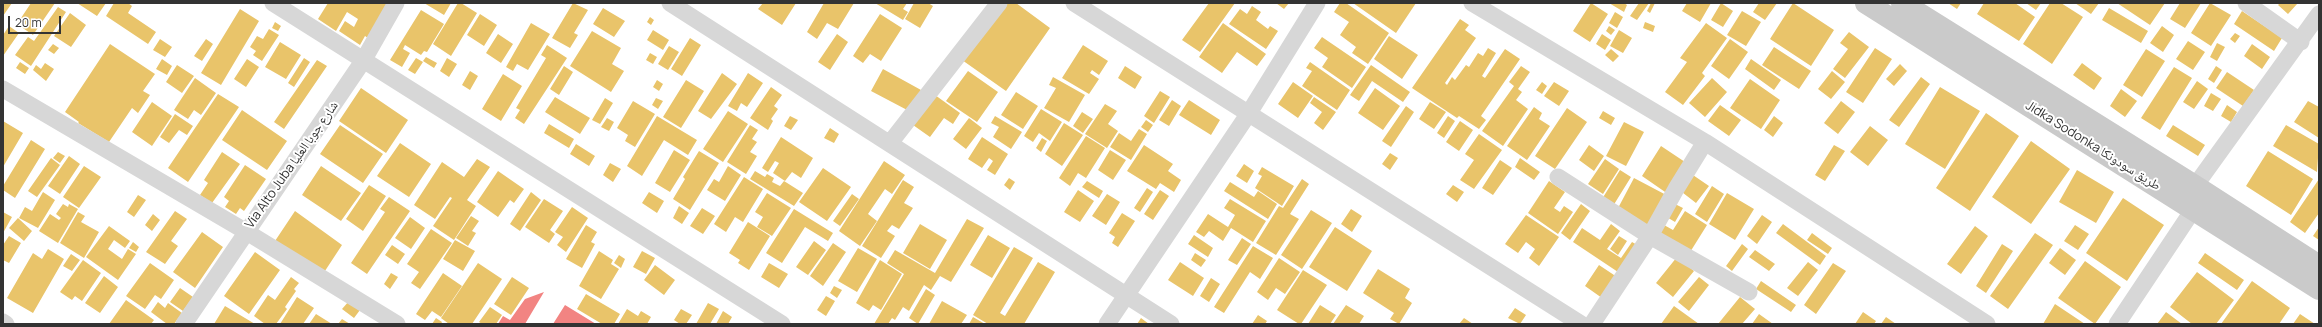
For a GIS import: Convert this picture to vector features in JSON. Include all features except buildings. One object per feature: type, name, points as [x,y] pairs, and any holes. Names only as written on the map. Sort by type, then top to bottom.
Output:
[{"type":"main road","name":"Jidka Sodonka طريق سودونكا","points":[[1886,6],[2195,186],[2319,266]]},
{"type":"main road","name":"Jidka Sodonka طريق سودونكا","points":[[1886,6],[2193,210],[2319,289]]},
{"type":"street","points":[[273,3],[782,324]]},
{"type":"street","name":"Via Alto Juba شارع جوبا العليا","points":[[184,324],[245,231],[364,61],[396,3]]},
{"type":"street","points":[[670,3],[890,143],[1125,296],[1171,324]]},
{"type":"street","points":[[890,143],[999,3]]},
{"type":"street","points":[[1074,3],[1581,324]]},
{"type":"street","points":[[1107,324],[1249,113],[1317,3]]},
{"type":"street","points":[[1472,3],[1706,142],[1987,324]]},
{"type":"street","points":[[2246,3],[2301,42]]},
{"type":"street","points":[[2117,324],[2193,210],[2195,186],[2301,42],[2319,14]]},
{"type":"street","points":[[3,89],[245,231],[397,324]]},
{"type":"street","points":[[1592,324],[1650,236],[1676,189],[1706,142]]},
{"type":"street","points":[[1558,177],[1650,236],[1749,292]]}]
